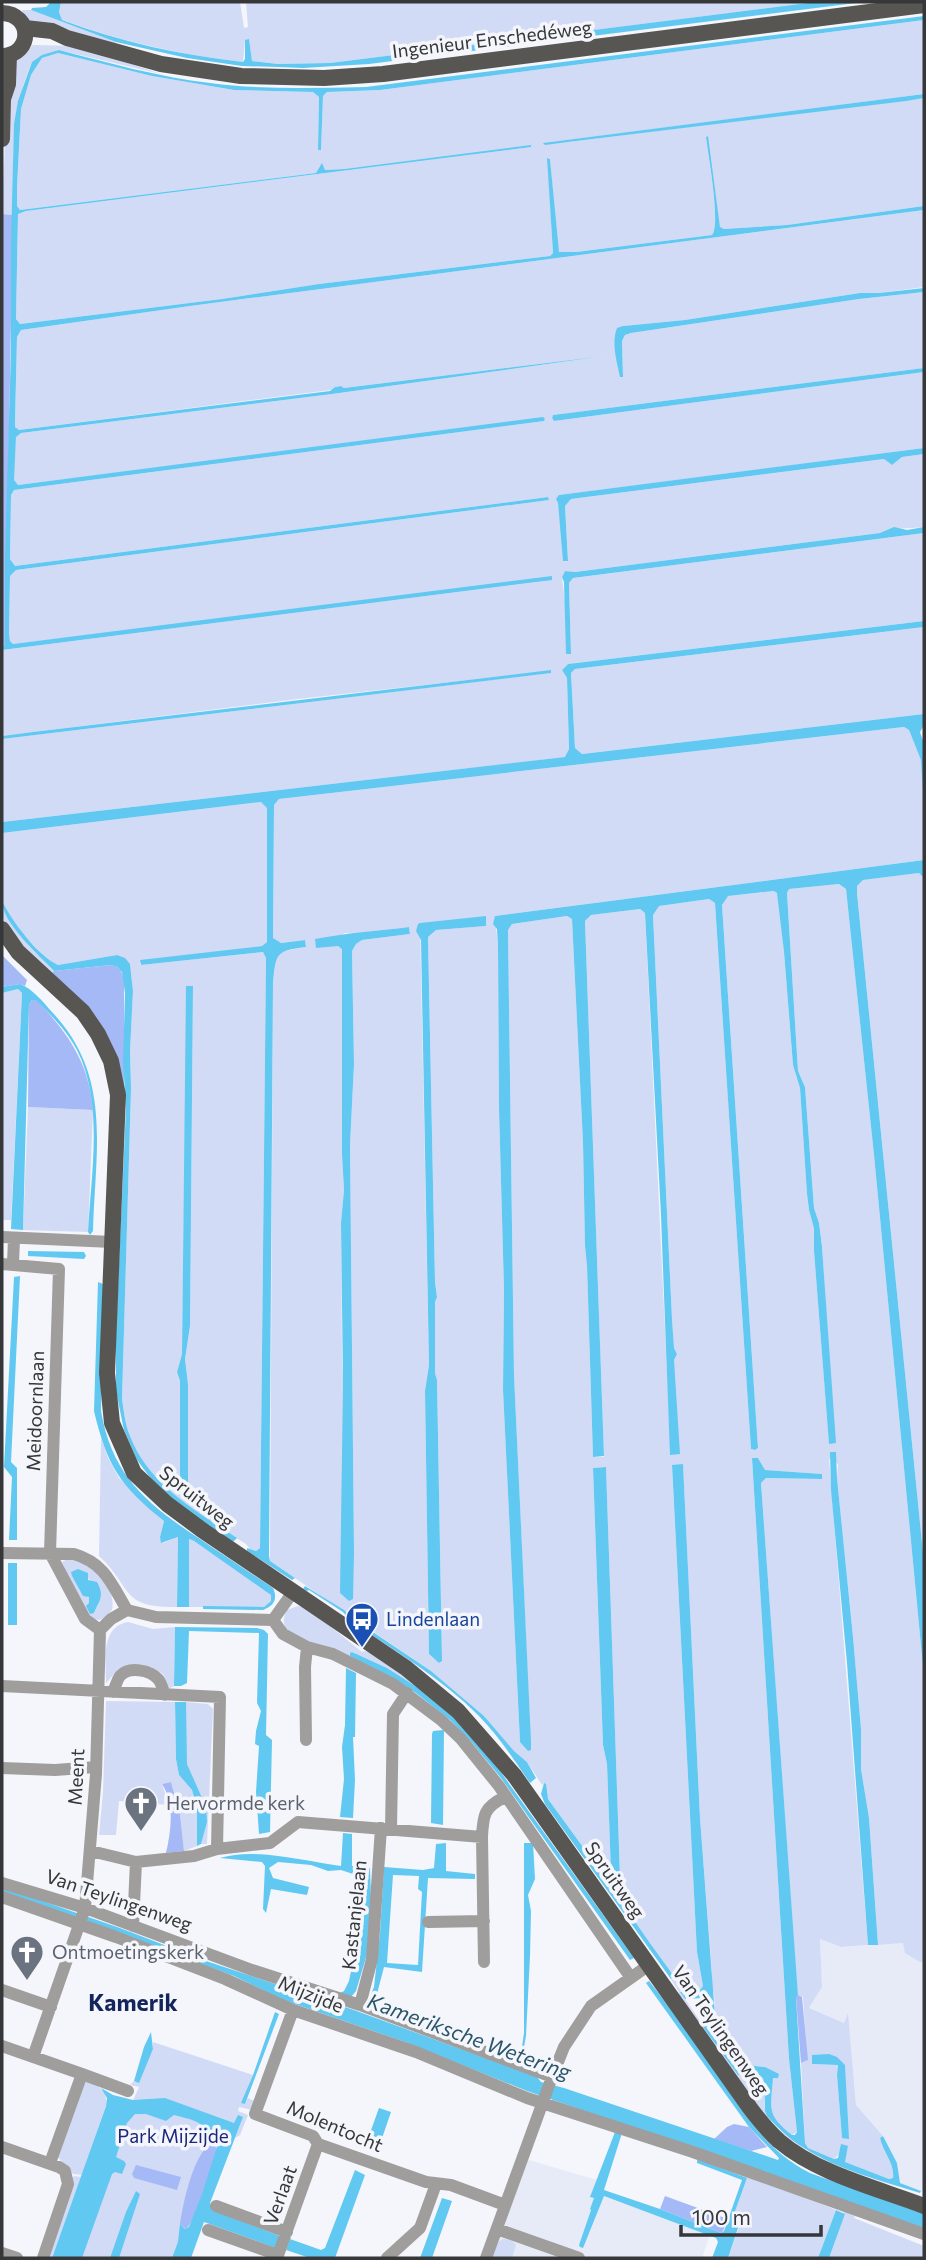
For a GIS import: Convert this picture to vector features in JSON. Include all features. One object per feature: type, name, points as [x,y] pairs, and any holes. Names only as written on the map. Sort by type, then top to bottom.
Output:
[{"type":"main road","name":"Ingenieur Enschedéweg","points":[[24,34],[51,31],[142,59],[201,71],[241,76],[324,78],[383,74],[924,5]]},
{"type":"main road","points":[[2,139],[2,96],[8,84],[6,56],[20,48],[24,34],[20,20],[10,10]]},
{"type":"main road","name":"Spruitweg","points":[[2,929],[18,952],[83,1012],[98,1034],[111,1061],[118,1095],[107,1373],[112,1423],[134,1473],[184,1517],[406,1668],[458,1711],[514,1775],[649,1965]]},
{"type":"main road","name":"Van Teylingenweg","points":[[649,1965],[750,2108],[780,2141],[824,2169],[924,2206]]},
{"type":"street","points":[[7,1264],[8,1238],[112,1242]]},
{"type":"street","name":"Meidoornlaan","points":[[7,1264],[60,1269],[50,1553]]},
{"type":"street","points":[[2,1553],[75,1554],[94,1562],[101,1567],[127,1610]]},
{"type":"street","points":[[50,1553],[85,1619],[100,1630],[127,1610],[156,1617],[273,1620]]},
{"type":"street","points":[[273,1620],[293,1592]]},
{"type":"street","points":[[273,1620],[283,1634],[307,1647],[333,1654],[371,1672],[407,1693],[461,1739],[499,1786],[631,1978]]},
{"type":"street","name":"Meent","points":[[33,2057],[82,1917],[91,1851],[100,1630]]},
{"type":"street","points":[[306,1740],[307,1647]]},
{"type":"street","points":[[113,1692],[121,1675],[137,1670],[148,1672],[159,1679],[165,1695]]},
{"type":"street","points":[[2,1686],[220,1697],[217,1849]]},
{"type":"street","name":"Kastanjelaan","points":[[360,2005],[372,1959],[386,1829],[393,1714],[407,1693]]},
{"type":"street","points":[[2,1768],[55,1770],[96,1767]]},
{"type":"street","points":[[484,1962],[483,1817],[491,1804],[505,1797]]},
{"type":"street","points":[[91,1851],[136,1862],[194,1856],[217,1849],[270,1843],[298,1822],[482,1837]]},
{"type":"street","points":[[133,1926],[136,1862]]},
{"type":"street","name":"Van Teylingenweg","points":[[2,1883],[82,1917],[133,1926],[252,1970],[360,2005],[551,2080],[564,2047],[591,2006],[649,1965]]},
{"type":"street","name":"Mijzijde","points":[[2,1897],[82,1917],[293,2010],[416,2052],[527,2098],[544,2100],[924,2234]]},
{"type":"street","points":[[428,1922],[484,1921]]},
{"type":"street","points":[[2,1990],[51,2007]]},
{"type":"street","name":"Molentocht","points":[[293,2010],[256,2114],[313,2136],[318,2144],[436,2184],[451,2185],[505,2205]]},
{"type":"street","points":[[2,2046],[128,2091]]},
{"type":"street","points":[[50,2163],[82,2074]]},
{"type":"street","points":[[486,2258],[551,2080]]},
{"type":"street","name":"Verlaat","points":[[277,2257],[318,2144]]},
{"type":"street","points":[[2,2147],[50,2163],[65,2171],[68,2184],[43,2258]]},
{"type":"street","points":[[387,2258],[421,2228],[436,2184]]},
{"type":"street","points":[[216,2206],[287,2232]]},
{"type":"street","points":[[497,2228],[579,2258]]},
{"type":"street","points":[[208,2230],[277,2257]]},
{"type":"street","points":[[2,2253],[17,2258]]},
{"type":"shaded area","points":[[51,2],[61,2],[59,12],[62,20],[128,41],[197,56],[243,62],[245,40],[249,39],[252,61],[278,64],[330,63],[816,2],[864,2],[369,64],[303,68],[242,66],[187,58],[116,42],[31,10],[46,7]]},
{"type":"shaded area","points":[[924,16],[924,20],[380,90],[327,92],[323,96],[321,150],[318,150],[319,97],[313,92],[234,90],[152,76],[58,53],[42,58],[31,75],[21,109],[17,187],[17,206],[20,210],[316,173],[322,163],[325,170],[344,169],[531,147],[26,211],[18,214],[16,319],[20,324],[550,256],[553,253],[547,158],[550,159],[559,252],[712,235],[715,217],[708,136],[720,227],[724,229],[787,225],[924,206],[924,210],[21,330],[17,337],[15,422],[15,427],[19,430],[330,391],[341,386],[344,388],[604,356],[21,433],[16,437],[14,480],[18,485],[543,417],[545,419],[14,490],[11,495],[10,559],[15,566],[548,497],[549,500],[16,570],[10,576],[9,633],[13,644],[552,576],[552,580],[2,650],[5,645],[14,124],[18,101],[32,62],[42,55],[59,50],[153,73],[249,87],[366,87]]},
{"type":"shaded area","points":[[924,94],[924,98],[906,101],[545,145],[543,143]]},
{"type":"shaded area","points":[[2,214],[13,215],[5,645],[2,646]]},
{"type":"shaded area","points":[[924,288],[924,292],[631,333],[625,335],[622,341],[623,377],[620,377],[615,340],[617,328],[623,326],[685,320],[860,293]]},
{"type":"shaded area","points":[[924,368],[924,372],[554,421],[552,418],[553,415]]},
{"type":"shaded area","points":[[924,448],[924,454],[902,457],[892,465],[884,459],[571,499],[565,506],[568,561],[563,561],[556,499],[559,495]]},
{"type":"shaded area","points":[[894,527],[907,530],[924,527],[924,533],[573,578],[569,583],[571,654],[566,654],[562,577],[565,571],[575,572],[880,533]]},
{"type":"shaded area","points":[[924,621],[924,627],[575,669],[571,673],[575,748],[582,754],[924,714],[924,725],[920,732],[924,744],[924,807],[921,760],[909,730],[904,727],[279,799],[274,805],[273,938],[281,943],[305,940],[306,947],[288,950],[279,955],[273,984],[269,1556],[270,1561],[295,1578],[292,1580],[247,1551],[247,1548],[256,1551],[260,1548],[266,958],[263,952],[141,965],[140,960],[262,946],[267,942],[267,808],[261,802],[2,833],[2,822],[565,757],[569,749],[567,678],[562,670],[568,664]]},
{"type":"shaded area","points":[[551,670],[551,673],[2,739],[2,736],[33,732]]},
{"type":"shaded area","points":[[924,860],[924,878],[919,873],[863,880],[857,886],[857,893],[924,1563],[924,1677],[846,889],[839,884],[789,889],[787,893],[798,1071],[805,1087],[814,1208],[822,1247],[836,1443],[829,1444],[814,1228],[807,1194],[800,1088],[793,1065],[777,893],[774,891],[728,896],[722,905],[758,1448],[755,1450],[751,1449],[715,903],[709,899],[659,906],[653,915],[680,1454],[670,1455],[645,913],[640,909],[591,915],[585,921],[604,1456],[593,1457],[583,1143],[572,919],[567,916],[512,924],[508,930],[514,1375],[531,1741],[531,1750],[528,1751],[520,1742],[503,1390],[504,1290],[498,947],[497,929],[493,924],[495,916]]},
{"type":"shaded area","points":[[2,901],[26,937],[42,954],[58,965],[117,955],[130,964],[133,991],[122,1399],[125,1418],[138,1453],[161,1482],[175,1495],[237,1538],[233,1542],[178,1504],[152,1480],[137,1460],[124,1430],[116,1391],[116,1331],[126,1108],[123,1062],[125,993],[122,972],[111,965],[54,971],[14,929]]},
{"type":"shaded area","points":[[486,916],[486,926],[436,930],[428,937],[437,1297],[435,1373],[442,1661],[439,1663],[429,1654],[425,1391],[429,1365],[421,940],[416,931],[420,923]]},
{"type":"shaded area","points":[[409,927],[410,934],[362,940],[352,951],[354,1064],[350,1145],[354,1552],[353,1599],[349,1601],[340,1593],[343,1384],[341,1223],[344,1190],[342,949],[338,946],[316,948],[315,939]]},
{"type":"shaded area","points":[[2,955],[27,980],[25,986],[20,984],[2,987]]},
{"type":"shaded area","points":[[111,965],[120,970],[124,980],[124,1089],[111,1045],[51,974],[54,971]]},
{"type":"shaded area","points":[[20,984],[38,996],[71,1037],[84,1062],[92,1088],[97,1143],[93,1231],[90,1235],[88,1232],[94,1139],[91,1093],[73,1043],[36,1000],[32,1000],[29,1005],[23,1230],[11,1229],[22,993],[18,989],[2,993],[2,987]]},
{"type":"shaded area","points":[[186,986],[193,986],[190,1326],[185,1359],[188,1384],[188,1490],[181,1489],[180,1485],[180,1381],[177,1372],[182,1354]]},
{"type":"shaded area","points":[[32,1000],[37,1000],[75,1050],[87,1077],[93,1110],[28,1107],[29,1005]]},
{"type":"shaded area","points":[[28,1251],[84,1252],[86,1256],[84,1259],[28,1256]]},
{"type":"shaded area","points":[[20,1276],[11,1462],[17,1468],[17,1540],[9,1540],[12,1477],[4,1467],[14,1277]]},
{"type":"shaded area","points":[[98,1282],[103,1284],[101,1411],[114,1454],[135,1487],[164,1514],[273,1588],[275,1599],[267,1608],[203,1609],[203,1606],[264,1607],[271,1601],[271,1595],[189,1539],[189,1607],[177,1607],[178,1537],[161,1543],[164,1521],[136,1497],[117,1474],[104,1446],[94,1411]]},
{"type":"shaded area","points":[[830,1452],[836,1452],[878,1945],[868,1945]]},
{"type":"shaded area","points":[[752,1458],[758,1458],[765,1470],[822,1474],[822,1479],[766,1478],[761,1483],[798,1995],[796,1998],[805,2143],[808,2148],[834,2159],[838,2158],[841,2144],[848,2146],[845,2162],[889,2179],[893,2178],[893,2173],[880,2138],[883,2136],[897,2163],[900,2183],[921,2191],[920,2193],[831,2163],[789,2138],[767,2116],[762,2077],[738,2075],[703,2027],[705,1998],[685,1999],[680,1992],[700,1990],[703,1986],[697,1952],[672,1465],[683,1464],[700,1818],[715,2016],[719,2039],[737,2064],[765,2067],[779,2074],[778,2078],[773,2078],[772,2111],[778,2122],[795,2135],[797,2132],[789,2059]]},
{"type":"shaded area","points":[[606,1467],[620,1877],[617,1878],[611,1872],[607,1764],[603,1745],[593,1468]]},
{"type":"shaded area","points":[[8,1563],[17,1563],[17,1625],[8,1625]]},
{"type":"shaded area","points":[[78,1569],[88,1573],[88,1580],[97,1582],[101,1591],[94,1613],[90,1614],[86,1606],[89,1597],[83,1596],[72,1576],[71,1572]]},
{"type":"shaded area","points":[[305,1586],[431,1671],[484,1716],[527,1762],[536,1778],[530,1783],[485,1723],[449,1689],[352,1622],[343,1612],[309,1590],[303,1589]]},
{"type":"shaded area","points":[[175,1627],[257,1628],[268,1634],[266,1735],[272,1740],[270,1832],[259,1834],[256,1792],[259,1746],[255,1744],[261,1711],[257,1703],[259,1633],[189,1631],[187,1683],[174,1686]]},
{"type":"shaded area","points":[[352,1652],[387,1668],[420,1689],[452,1716],[490,1757],[634,1958],[630,1960],[501,1778],[472,1743],[450,1720],[416,1693],[350,1656]]},
{"type":"shaded area","points":[[346,1668],[356,1673],[353,1818],[340,1817],[344,1779],[342,1747]]},
{"type":"shaded area","points":[[175,1702],[186,1702],[187,1764],[206,1807],[207,1822],[201,1844],[197,1846],[197,1808],[192,1790],[179,1775],[176,1759]]},
{"type":"shaded area","points":[[443,1730],[443,1825],[431,1823],[432,1734],[433,1731]]},
{"type":"shaded area","points":[[171,1782],[180,1814],[184,1851],[166,1853],[170,1809],[162,1784]]},
{"type":"shaded area","points":[[544,1783],[548,1799],[596,1865],[595,1868],[617,1893],[673,1975],[671,1979],[545,1804],[541,1794]]},
{"type":"shaded area","points":[[343,1833],[352,1834],[352,1866],[370,1868],[368,1951],[356,1991],[351,1997],[340,1993],[349,1981],[359,1932],[356,1875],[341,1870],[328,1871],[311,1865],[278,1862],[269,1868],[273,1878],[309,1887],[307,1895],[271,1889],[266,1913],[263,1909],[265,1866],[262,1862],[220,1858],[264,1854],[341,1866]]},
{"type":"shaded area","points":[[446,1843],[446,1871],[475,1874],[475,1879],[428,1878],[422,1972],[384,1967],[376,2007],[368,2001],[374,1987],[384,1867],[423,1870],[434,1868],[436,1844]],"holes":[[[393,1875],[419,1876],[418,1889],[422,1892],[418,1965],[387,1963]]]},
{"type":"shaded area","points":[[524,1843],[533,1843],[535,1879],[528,1895],[531,1911],[530,1956],[526,2036],[521,2053],[524,2033]]},
{"type":"shaded area","points":[[2,1887],[206,1961],[354,2010],[537,2077],[541,2082],[778,2160],[749,2127],[646,1983],[649,1981],[750,2121],[782,2155],[810,2173],[924,2214],[924,2228],[527,2091],[405,2042],[283,2000],[234,1976],[2,1892]]},
{"type":"shaded area","points":[[820,1939],[841,1947],[904,1943],[920,1962],[924,1962],[924,2192],[900,2183],[897,2163],[883,2136],[856,2105],[848,2015],[844,2023],[809,2008],[822,1987]]},
{"type":"shaded area","points":[[798,1995],[802,1997],[808,2060],[801,2063],[796,1998]]},
{"type":"shaded area","points":[[275,2012],[279,2014],[245,2104],[241,2103],[253,2075]]},
{"type":"shaded area","points":[[151,2032],[153,2049],[139,2083],[134,2081]]},
{"type":"shaded area","points":[[829,2054],[845,2065],[849,2139],[842,2138],[838,2065],[812,2064],[812,2055]]},
{"type":"shaded area","points":[[101,2088],[113,2095],[133,2100],[165,2098],[234,2123],[238,2115],[243,2117],[210,2203],[212,2210],[280,2236],[276,2248],[204,2222],[191,2258],[172,2258],[178,2242],[180,2224],[185,2229],[189,2227],[217,2147],[211,2144],[206,2146],[205,2131],[199,2123],[174,2115],[166,2121],[146,2114],[135,2114],[127,2123],[116,2157],[126,2164],[122,2174],[112,2174],[82,2258],[52,2258],[106,2106],[107,2098]]},
{"type":"shaded area","points":[[379,2108],[391,2112],[379,2147],[374,2149],[366,2144]]},
{"type":"shaded area","points":[[734,2124],[749,2127],[767,2147],[751,2151],[714,2139]]},
{"type":"shaded area","points":[[615,2132],[622,2133],[604,2190],[721,2233],[742,2180],[697,2161],[698,2159],[747,2178],[733,2217],[740,2222],[728,2258],[712,2258],[718,2242],[716,2238],[604,2196],[583,2248],[580,2247],[594,2198],[590,2197]]},
{"type":"shaded area","points":[[211,2144],[215,2145],[217,2150],[200,2204],[186,2229],[180,2224],[190,2180],[199,2158]]},
{"type":"shaded area","points":[[522,2158],[597,2180],[591,2196],[594,2198],[591,2210],[579,2245],[583,2247],[603,2196],[710,2235],[702,2258],[486,2258]]},
{"type":"shaded area","points":[[136,2165],[181,2177],[177,2190],[134,2178],[132,2174]]},
{"type":"shaded area","points":[[355,2170],[365,2175],[335,2258],[310,2258],[286,2250],[290,2239],[321,2250],[325,2248]]},
{"type":"shaded area","points":[[136,2191],[140,2194],[119,2258],[110,2258],[126,2212]]},
{"type":"shaded area","points":[[665,2196],[728,2219],[723,2231],[721,2233],[660,2209]]},
{"type":"shaded area","points":[[442,2198],[452,2201],[432,2258],[420,2258]]},
{"type":"shaded area","points":[[836,2210],[845,2214],[829,2258],[818,2258]]},
{"type":"green space","points":[[61,2],[240,2],[244,28],[248,27],[246,2],[816,2],[330,63],[278,64],[252,61],[249,40],[245,40],[243,62],[174,51],[106,34],[62,20],[59,12]]},
{"type":"green space","points":[[22,10],[31,10],[116,42],[115,46],[66,29],[34,26]]},
{"type":"green space","points":[[924,20],[924,94],[544,143],[924,98],[924,206],[787,225],[720,228],[707,136],[715,203],[712,235],[558,252],[548,158],[553,253],[550,256],[20,324],[16,319],[18,214],[26,211],[531,147],[344,169],[325,170],[320,167],[316,173],[20,210],[17,206],[17,187],[21,109],[31,75],[42,58],[58,53],[152,76],[234,90],[313,92],[319,97],[318,150],[321,150],[323,96],[327,92],[380,90]]},
{"type":"green space","points":[[33,45],[77,46],[161,74],[59,50],[32,62],[25,80],[17,118],[13,215],[2,214],[5,142],[13,62]]},
{"type":"green space","points":[[924,210],[924,287],[860,293],[685,320],[623,326],[616,355],[623,376],[622,341],[625,335],[631,333],[924,292],[924,368],[553,415],[552,418],[554,421],[924,372],[924,448],[560,495],[558,503],[565,562],[568,560],[565,506],[571,499],[884,459],[892,465],[902,457],[924,454],[924,527],[575,572],[565,571],[562,577],[571,653],[569,583],[573,578],[924,533],[924,621],[568,664],[562,670],[567,678],[569,749],[566,757],[2,822],[2,739],[551,671],[2,736],[2,650],[552,580],[13,644],[9,633],[10,576],[16,570],[549,500],[548,497],[15,566],[10,559],[11,494],[14,490],[545,419],[18,485],[13,480],[16,436],[21,433],[604,356],[344,388],[341,386],[331,390],[19,430],[15,427],[15,422],[17,337],[21,330]]},
{"type":"green space","points":[[924,627],[924,714],[582,754],[575,748],[571,673],[575,669]]},
{"type":"green space","points":[[904,727],[909,730],[921,759],[924,777],[924,860],[495,916],[498,947],[504,1290],[503,1390],[520,1742],[531,1750],[514,1375],[508,930],[512,924],[567,916],[572,919],[583,1143],[593,1457],[604,1457],[585,921],[591,915],[640,909],[645,913],[671,1455],[674,1360],[677,1354],[674,1348],[672,1319],[653,915],[658,906],[709,899],[715,903],[751,1449],[755,1450],[758,1448],[722,905],[727,896],[775,891],[778,893],[793,1065],[800,1088],[807,1194],[815,1228],[814,1251],[829,1443],[835,1443],[822,1247],[814,1208],[805,1087],[798,1071],[787,893],[789,889],[839,884],[846,889],[924,1677],[924,1962],[905,1953],[903,1943],[878,1945],[869,1818],[861,1769],[861,1729],[837,1478],[838,1464],[829,1459],[868,1945],[841,1947],[820,1939],[822,1987],[809,2008],[844,2023],[848,2013],[856,2105],[883,2136],[880,2138],[892,2168],[893,2178],[889,2179],[844,2162],[848,2146],[834,2159],[808,2148],[805,2143],[801,2063],[807,2060],[803,1997],[798,1995],[797,1985],[761,1483],[766,1478],[822,1479],[822,1474],[765,1470],[758,1458],[752,1458],[789,2059],[797,2132],[792,2135],[778,2122],[772,2111],[773,2078],[765,2067],[736,2064],[719,2039],[711,1986],[700,1818],[683,1465],[672,1466],[697,1952],[703,1986],[700,1990],[680,1992],[738,2075],[762,2077],[767,2115],[782,2132],[806,2150],[805,2152],[771,2125],[678,1997],[679,1992],[621,1896],[594,1867],[596,1865],[548,1799],[544,1783],[542,1785],[527,1762],[484,1716],[431,1671],[270,1561],[273,984],[279,952],[306,947],[305,940],[280,943],[273,938],[274,805],[279,799]],"holes":[[[420,923],[486,926],[436,930],[428,937],[437,1296],[435,1373],[442,1661],[439,1663],[429,1654],[425,1391],[429,1365]],[[409,927],[410,934],[362,940],[352,951],[354,1064],[350,1145],[354,1552],[342,1362],[343,976],[342,948],[338,946],[344,933]],[[606,1467],[618,1878],[611,1872],[607,1764],[603,1745],[593,1468]],[[829,2054],[845,2065],[846,2138],[842,2138],[838,2065],[813,2064]]]},
{"type":"green space","points":[[261,802],[267,807],[267,942],[262,946],[139,963],[141,965],[263,952],[266,958],[260,1548],[256,1551],[178,1498],[149,1469],[129,1436],[122,1398],[133,991],[130,964],[117,955],[58,965],[34,946],[10,916],[2,899],[2,833]],"holes":[[[187,986],[193,986],[190,1326],[185,1359],[188,1384],[188,1489],[180,1381],[177,1372],[182,1354]]]},
{"type":"green space","points":[[919,873],[924,878],[924,1563],[857,893],[857,886],[863,880]]},
{"type":"green space","points":[[2,909],[54,971],[51,974],[13,937],[3,919]]},
{"type":"green space","points":[[18,989],[22,993],[11,1220],[2,1220],[2,993]]},
{"type":"green space","points":[[28,1107],[93,1110],[88,1232],[23,1230]]},
{"type":"green space","points":[[101,1438],[119,1478],[164,1521],[160,1537],[163,1543],[178,1537],[177,1607],[145,1604],[136,1599],[99,1556]]},
{"type":"green space","points":[[188,1539],[269,1591],[271,1601],[264,1607],[189,1607]]},
{"type":"green space","points":[[67,1559],[85,1564],[106,1583],[112,1610],[104,1618],[98,1620],[87,1612],[62,1562]],"holes":[[[72,1576],[87,1577],[98,1605],[94,1613],[89,1597]]]},
{"type":"green space","points":[[298,1606],[307,1608],[332,1624],[331,1627],[362,1652],[382,1658],[420,1689],[387,1668],[352,1652],[350,1656],[416,1693],[450,1720],[415,1696],[292,1637],[285,1628],[284,1618],[287,1610]]},
{"type":"green space","points":[[128,1622],[153,1629],[175,1627],[174,1686],[169,1689],[163,1674],[151,1667],[127,1666],[118,1670],[106,1683],[106,1646],[113,1631]]},
{"type":"green space","points":[[106,1701],[175,1702],[176,1759],[179,1775],[192,1790],[197,1808],[197,1846],[184,1851],[180,1814],[171,1782],[162,1784],[169,1805],[119,1801],[116,1835],[99,1835]]},
{"type":"green space","points":[[186,1702],[208,1704],[213,1709],[207,1844],[201,1844],[205,1818],[203,1801],[187,1764],[184,1742]]},
{"type":"green space","name":"Park Mijzijde","points":[[153,2042],[253,2075],[242,2102],[245,2104],[248,2098],[256,2102],[252,2110],[239,2107],[238,2111],[248,2115],[240,2135],[235,2138],[243,2117],[180,2258],[80,2258],[123,2123],[139,2087],[130,2085],[136,2082],[153,2049]]},
{"type":"green space","points":[[85,2081],[101,2089],[106,2105],[82,2175],[73,2174],[57,2156]]},
{"type":"green space","points":[[698,2159],[752,2176],[836,2210],[818,2258],[728,2258],[739,2227],[733,2217],[747,2178]]},
{"type":"green space","points":[[81,2177],[52,2258],[47,2258],[71,2178]]},
{"type":"green space","points":[[842,2211],[924,2246],[924,2258],[829,2258],[845,2214]]},
{"type":"green space","points":[[503,2239],[511,2240],[516,2245],[512,2258],[490,2258],[495,2244]]},
{"type":"place","name":"Lindenlaan","points":[[362,1649]]},
{"type":"place","name":"Hervormde kerk","points":[[141,1833]]},
{"type":"place","name":"Ontmoetingskerk","points":[[27,1982]]},
{"type":"district","name":"Kamerik","points":[[133,2003]]},
{"type":"water label","name":"Kameriksche Wetering","points":[[469,2037]]}]
